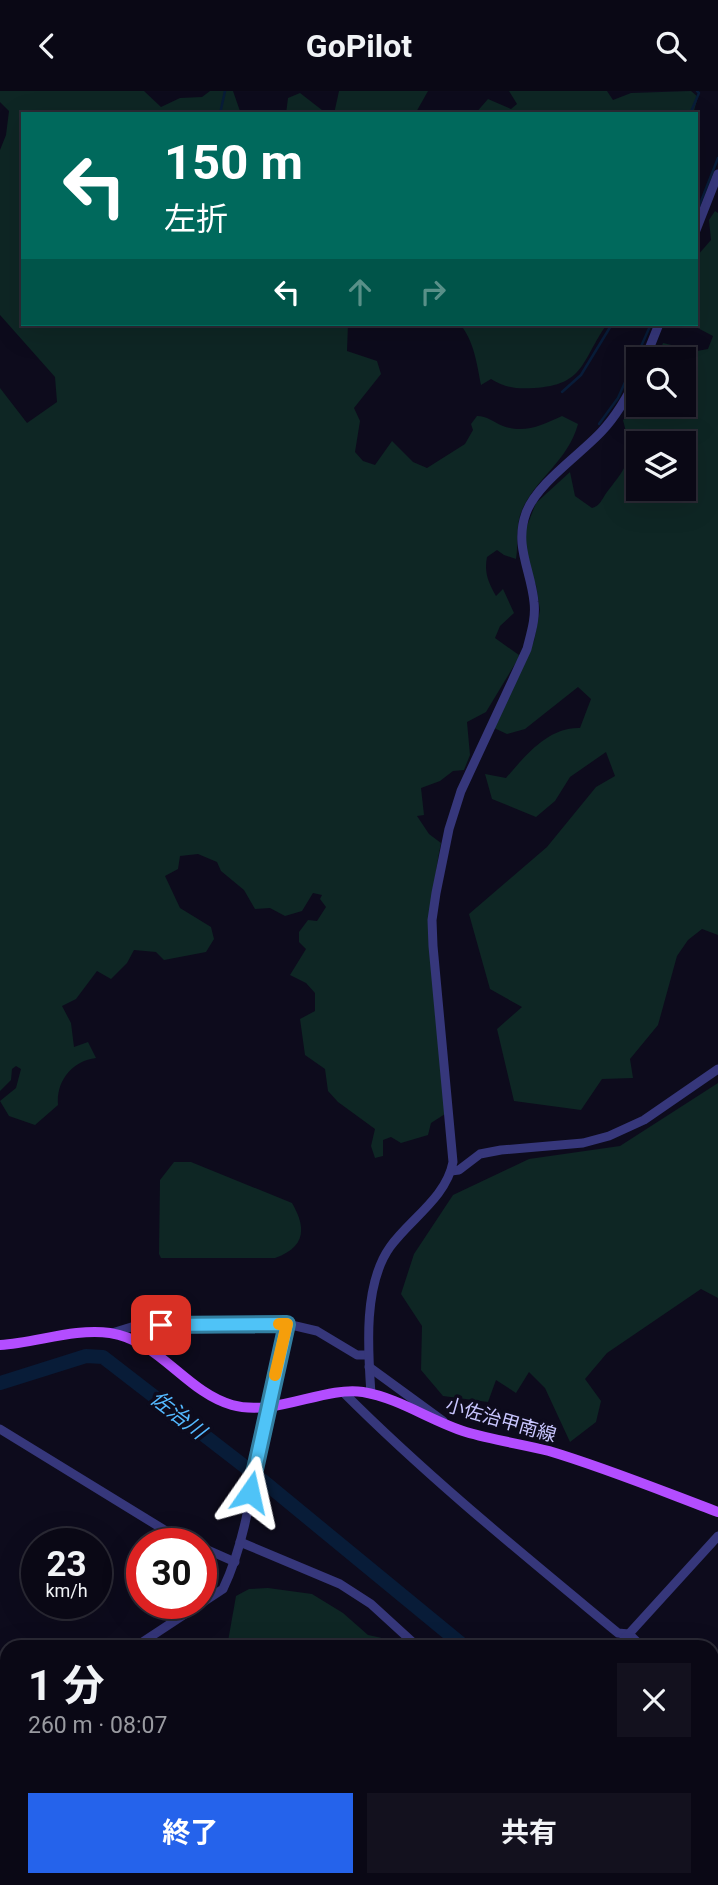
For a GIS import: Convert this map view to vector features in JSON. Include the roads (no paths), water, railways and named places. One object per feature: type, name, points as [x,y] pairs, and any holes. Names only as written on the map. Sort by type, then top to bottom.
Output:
[{"type":"main road","name":"小佐治甲南線","points":[[0,1345],[76,1334],[113,1333],[131,1339],[210,1396],[234,1406],[266,1408],[359,1391],[384,1397],[442,1424],[569,1458],[718,1512]]},
{"type":"street","points":[[698,225],[718,174]]},
{"type":"street","points":[[650,347],[658,326]]},
{"type":"street","points":[[371,1394],[368,1355],[371,1308],[379,1269],[384,1257],[441,1190],[451,1171],[451,1128],[432,920],[449,829],[470,770],[527,649],[531,633],[534,604],[522,558],[521,541],[527,511],[549,483],[603,430],[626,397]]},
{"type":"street","points":[[451,1171],[459,1170],[480,1154],[583,1143],[609,1136],[644,1120],[718,1069]]},
{"type":"street","points":[[113,1333],[138,1325],[206,1327],[287,1324],[317,1331],[357,1355],[368,1355]]},
{"type":"street","points":[[146,1640],[223,1589],[235,1562],[240,1542],[266,1408],[287,1324]]},
{"type":"street","points":[[369,1367],[444,1420],[442,1424]]},
{"type":"street","points":[[344,1393],[398,1448],[618,1633],[629,1634],[635,1640]]},
{"type":"street","points":[[0,1429],[161,1528]]},
{"type":"street","points":[[623,1640],[718,1536]]},
{"type":"street","points":[[240,1542],[340,1584],[371,1604],[410,1640]]},
{"type":"street","points":[[217,1554],[235,1562]]},
{"type":"waterway","points":[[220,112],[225,91]]},
{"type":"waterway","points":[[691,112],[699,93],[697,91]]},
{"type":"waterway","points":[[698,209],[718,158]]},
{"type":"waterway","points":[[562,392],[581,375],[611,326]]},
{"type":"waterway","points":[[599,424],[618,398],[650,326]]},
{"type":"waterway","name":"佐治川","points":[[0,1383],[86,1356],[103,1357],[257,1476],[456,1640]]}]
